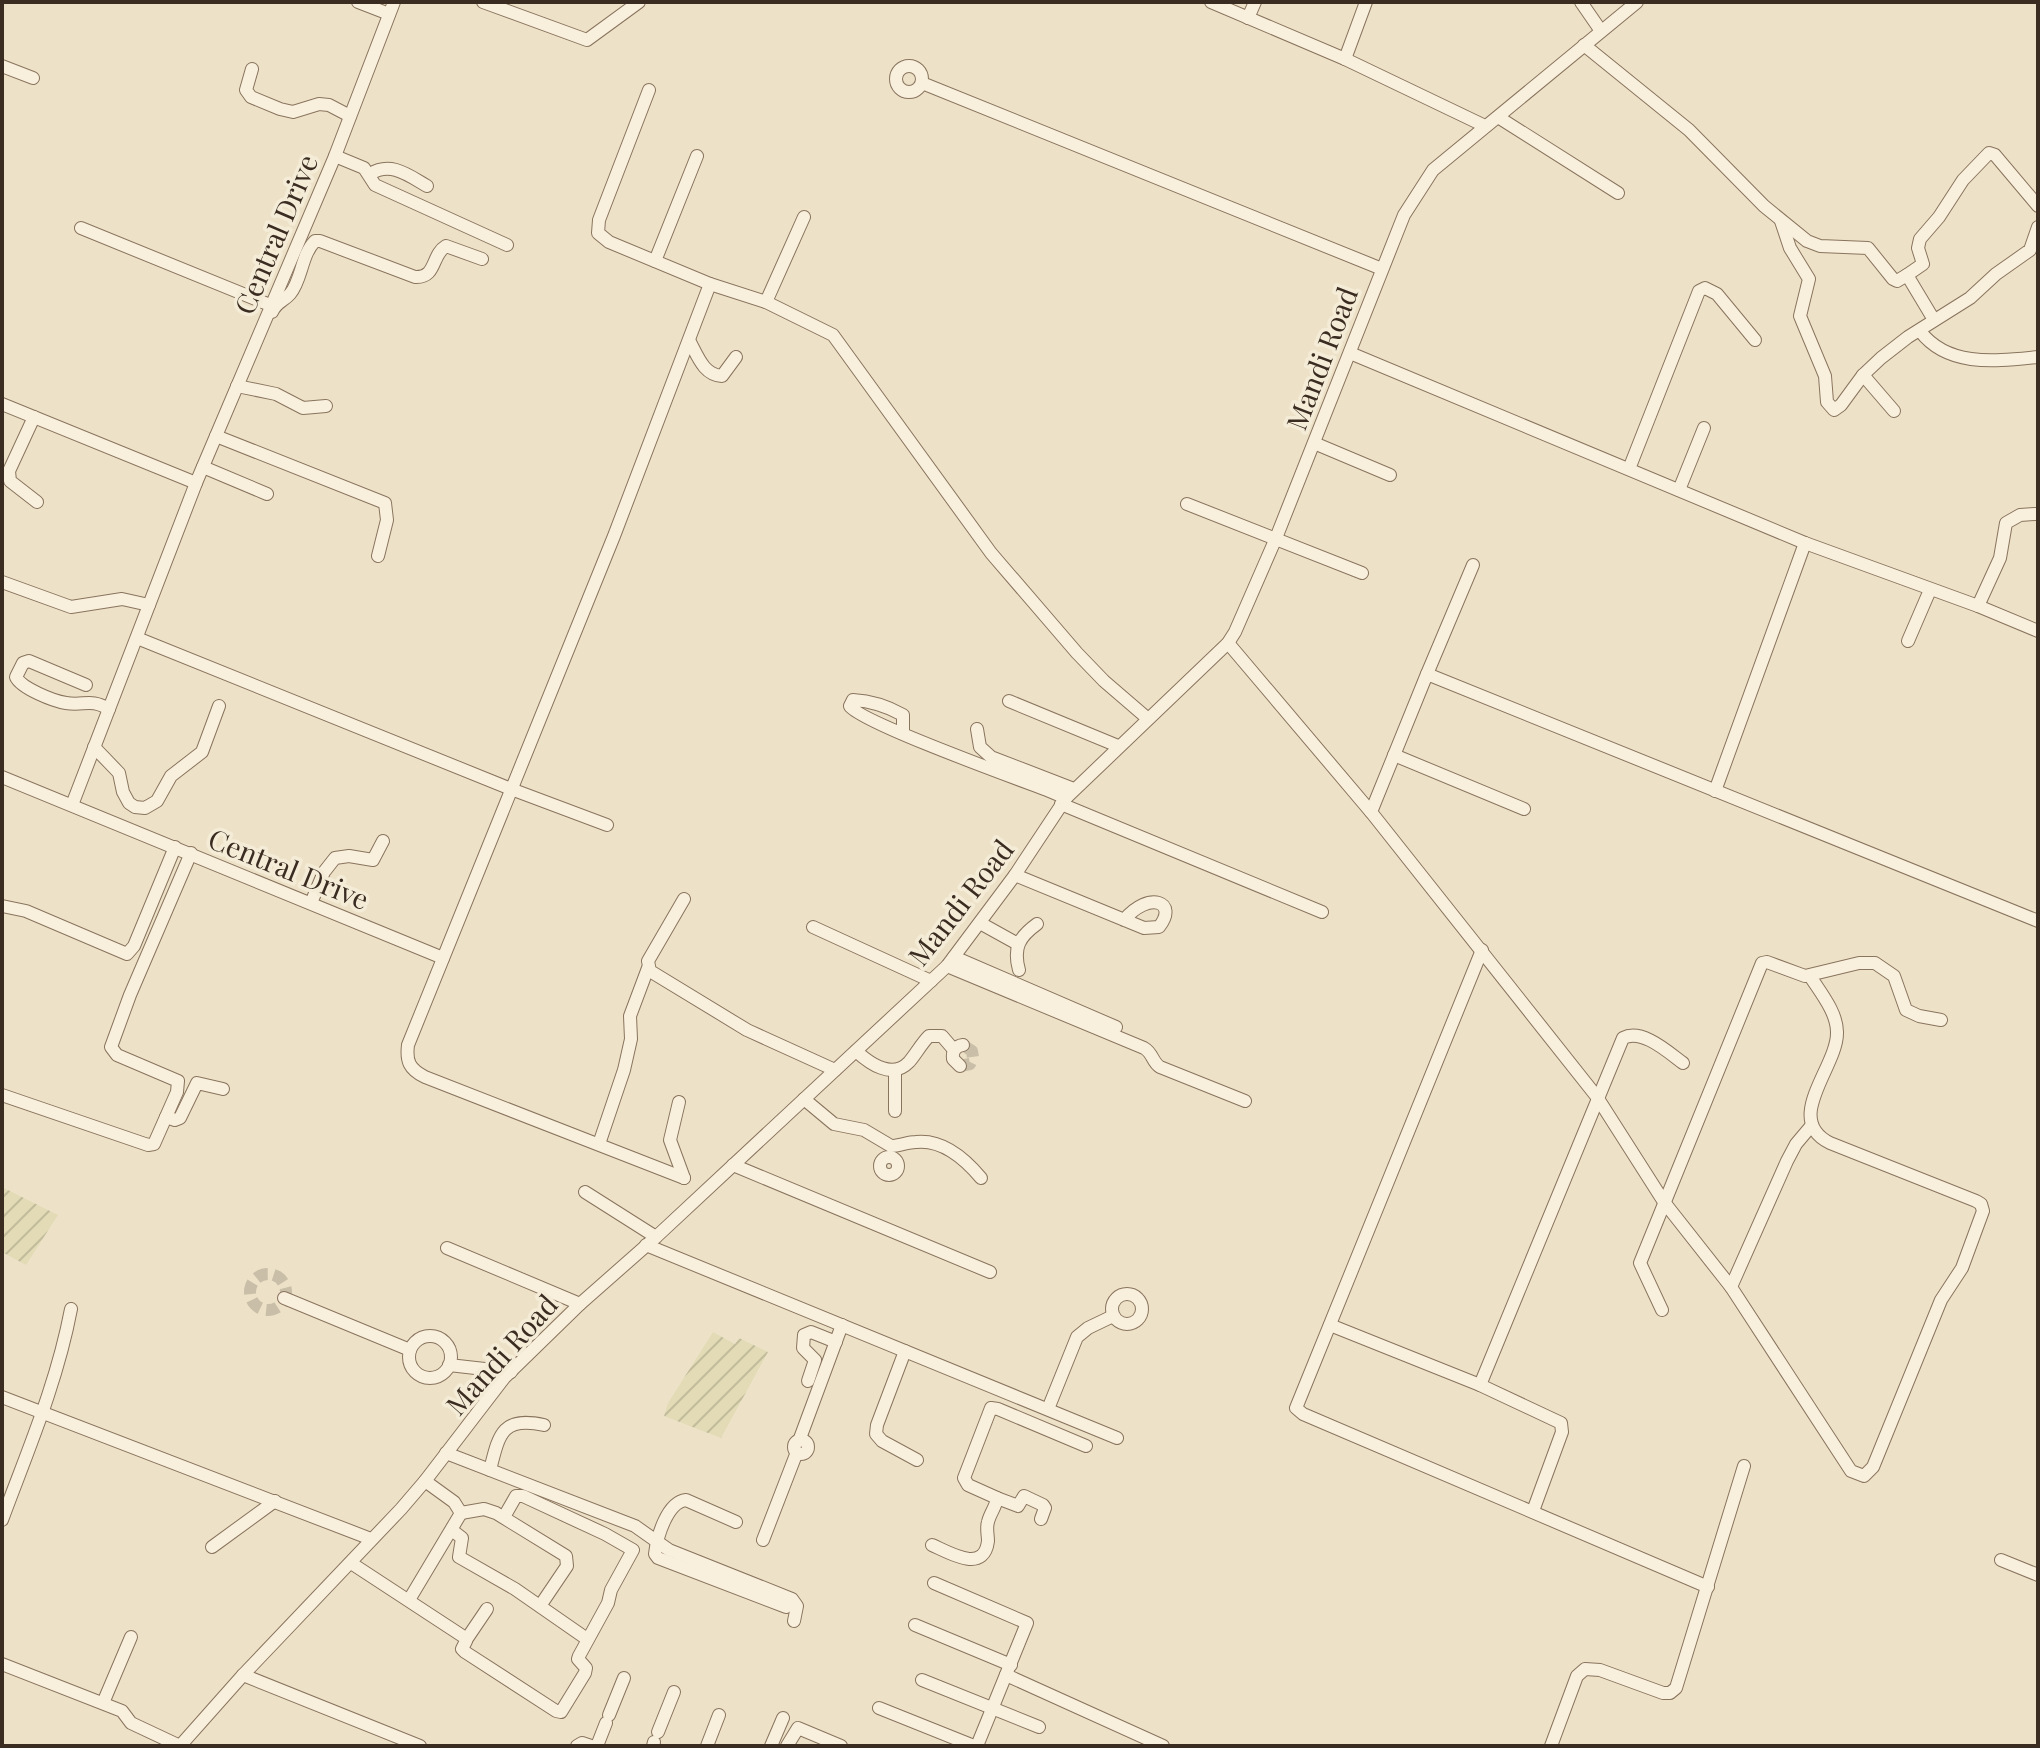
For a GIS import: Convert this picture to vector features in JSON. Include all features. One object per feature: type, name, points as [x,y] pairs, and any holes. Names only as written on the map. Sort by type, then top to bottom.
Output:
[{"type":"street","points":[[358,2],[392,8]]},
{"type":"street","points":[[483,2],[587,40],[639,2]]},
{"type":"street","points":[[1211,2],[1345,59],[1485,126]]},
{"type":"street","points":[[1248,18],[1255,2]]},
{"type":"street","points":[[1345,59],[1366,2]]},
{"type":"street","points":[[1581,2],[1601,31]]},
{"type":"street","name":"Mandi Road","points":[[180,1746],[425,1481],[489,1395],[511,1372],[580,1304],[950,962],[1015,875],[1067,797],[1228,643],[1276,538],[1404,215],[1422,183],[1485,126],[1637,2]]},
{"type":"street","name":"Central Drive","points":[[72,805],[196,483],[335,156],[392,8]]},
{"type":"street","points":[[1584,45],[1689,130],[1736,180],[1781,221],[1816,246],[1868,248],[1897,281],[1922,266],[1918,248],[1920,239],[1963,180],[1989,153],[1995,155],[2038,206]]},
{"type":"street","points":[[2,66],[33,78]]},
{"type":"street","points":[[252,69],[246,90],[251,97],[293,112],[319,104],[329,105],[350,116]]},
{"type":"street","points":[[922,83],[1382,269]]},
{"type":"street","points":[[649,90],[597,230],[609,242],[710,284],[766,302],[824,330],[839,342],[991,553],[1077,653],[1147,718]]},
{"type":"street","points":[[1498,117],[1618,193]]},
{"type":"street","points":[[335,156],[364,168],[378,186],[507,245]]},
{"type":"street","points":[[655,261],[697,156]]},
{"type":"street","points":[[370,174],[384,168],[396,169],[427,186]]},
{"type":"street","points":[[766,302],[804,217]]},
{"type":"street","points":[[1781,221],[1790,248],[1809,279],[1800,316],[1824,372],[1825,398],[1834,410],[1863,375],[1890,351],[1970,298],[1996,274],[2035,251],[2038,227]]},
{"type":"street","points":[[81,228],[270,305]]},
{"type":"street","points":[[261,326],[267,325],[277,302],[291,293],[309,247],[315,241],[415,277],[426,277],[430,273],[440,250],[446,246],[482,259]]},
{"type":"street","points":[[1907,275],[1934,320]]},
{"type":"street","points":[[679,1102],[670,1143],[684,1178],[425,1077],[408,1063],[408,1045],[690,342],[710,284]]},
{"type":"street","points":[[1629,469],[1699,291],[1705,288],[1717,294],[1755,340]]},
{"type":"street","points":[[1920,331],[1936,348],[1952,356],[2000,360],[2038,357]]},
{"type":"street","points":[[690,342],[713,375],[726,373],[736,357]]},
{"type":"street","points":[[1350,353],[1805,543],[2038,631]]},
{"type":"street","points":[[1863,375],[1894,411]]},
{"type":"street","points":[[237,386],[276,394],[303,408],[326,406]]},
{"type":"street","points":[[2,404],[196,483]]},
{"type":"street","points":[[34,417],[9,471],[10,481],[37,502]]},
{"type":"street","points":[[1679,490],[1704,428]]},
{"type":"street","points":[[216,436],[385,503],[387,520],[378,556]]},
{"type":"street","points":[[1314,443],[1390,475]]},
{"type":"street","points":[[203,467],[267,494]]},
{"type":"street","points":[[1187,504],[1362,573]]},
{"type":"street","points":[[1978,606],[2000,558],[2006,523],[2020,515],[2035,514]]},
{"type":"street","points":[[1715,791],[1805,543]]},
{"type":"street","points":[[1371,812],[1473,565]]},
{"type":"street","points":[[2,582],[71,607],[122,599],[149,605]]},
{"type":"street","points":[[1908,641],[1930,590]]},
{"type":"street","points":[[137,638],[607,825]]},
{"type":"street","points":[[1228,643],[1371,812],[1597,1097],[1664,1202],[1731,1287],[1851,1471],[1866,1476],[1873,1467],[1941,1300],[1962,1268],[1983,1211],[1976,1201],[1820,1139],[1812,1125],[1811,1105],[1837,1034],[1833,1016],[1810,976]]},
{"type":"street","points":[[86,685],[29,661],[23,663],[16,677],[21,684],[61,702],[94,701],[109,709]]},
{"type":"street","points":[[1427,674],[2038,921]]},
{"type":"street","points":[[1009,701],[1118,746]]},
{"type":"street","points":[[94,747],[119,773],[129,803],[145,808],[157,801],[171,776],[202,752],[219,706]]},
{"type":"street","points":[[977,729],[980,747],[991,757],[1067,797]]},
{"type":"street","points":[[903,733],[1067,797],[1322,912]]},
{"type":"street","points":[[1394,755],[1524,809]]},
{"type":"street","name":"Central Drive","points":[[2,777],[443,958]]},
{"type":"street","points":[[311,903],[324,872],[335,858],[349,856],[373,860],[383,841]]},
{"type":"street","points":[[2,906],[26,911],[127,954],[134,946],[175,847]]},
{"type":"street","points":[[2,1095],[151,1146],[154,1144],[179,1088],[178,1081],[117,1055],[111,1047],[191,853]]},
{"type":"street","points":[[1015,875],[1124,920]]},
{"type":"street","points":[[599,1144],[629,1050],[631,1011],[653,950],[684,899]]},
{"type":"street","points":[[980,923],[1018,944]]},
{"type":"street","points":[[1019,970],[1015,952],[1018,944],[1037,924]]},
{"type":"street","points":[[813,927],[931,981]]},
{"type":"street","points":[[1482,950],[1297,1402],[1297,1410],[1708,1587]]},
{"type":"street","points":[[950,962],[1119,1029]]},
{"type":"street","points":[[950,962],[1144,1048],[1151,1052],[1154,1062],[1160,1067],[1245,1101]]},
{"type":"street","points":[[1662,1310],[1639,1266],[1760,965],[1767,962],[1810,976],[1859,963],[1875,963],[1894,976],[1906,1010],[1941,1020]]},
{"type":"street","points":[[648,968],[678,990],[735,1023],[835,1070]]},
{"type":"street","points":[[1480,1385],[1623,1038],[1634,1034],[1650,1040],[1683,1063]]},
{"type":"street","points":[[856,1051],[867,1062],[895,1070],[908,1063],[929,1036],[942,1036],[959,1048],[953,1059],[960,1066]]},
{"type":"street","points":[[895,1070],[895,1111]]},
{"type":"street","points":[[166,1117],[180,1118],[197,1083],[223,1089]]},
{"type":"street","points":[[804,1099],[834,1124],[864,1130],[890,1152],[919,1141],[942,1147],[963,1159],[981,1178]]},
{"type":"street","points":[[1731,1287],[1787,1161],[1812,1125]]},
{"type":"street","points":[[733,1165],[990,1272]]},
{"type":"street","points":[[585,1192],[651,1241],[842,1325],[1117,1438]]},
{"type":"street","points":[[447,1248],[580,1304]]},
{"type":"street","points":[[284,1298],[410,1350]]},
{"type":"street","points":[[2,1520],[8,1483],[44,1413],[63,1352],[71,1309]]},
{"type":"street","points":[[1048,1409],[1077,1337],[1113,1316]]},
{"type":"street","points":[[763,1540],[842,1325]]},
{"type":"street","points":[[1330,1325],[1556,1419],[1562,1425],[1562,1432],[1533,1511]]},
{"type":"street","points":[[808,1381],[815,1360],[803,1348],[804,1335],[811,1332],[836,1342]]},
{"type":"street","points":[[424,1337],[437,1337],[450,1352],[449,1365],[435,1377],[422,1377],[409,1363],[410,1350],[424,1337]]},
{"type":"street","points":[[905,1351],[876,1434],[882,1441],[917,1460]]},
{"type":"street","points":[[449,1365],[511,1372]]},
{"type":"street","points":[[2,1397],[371,1539]]},
{"type":"street","points":[[1041,1519],[1045,1508],[1037,1502],[1024,1496],[1018,1506],[968,1485],[964,1478],[991,1408],[1086,1446]]},
{"type":"street","points":[[1061,1435],[1068,1418]]},
{"type":"street","points":[[490,1470],[498,1438],[504,1430],[522,1422],[544,1425]]},
{"type":"street","points":[[446,1453],[635,1526],[669,1550],[792,1599],[797,1603],[798,1610],[794,1621]]},
{"type":"street","points":[[1551,1746],[1577,1676],[1585,1669],[1600,1670],[1663,1693],[1670,1693],[1676,1688],[1744,1466]]},
{"type":"street","points":[[425,1481],[454,1502],[461,1513]]},
{"type":"street","points":[[487,1609],[466,1640],[463,1651],[559,1712],[585,1673],[586,1668],[578,1658],[633,1550],[523,1496],[516,1496],[504,1517]]},
{"type":"street","points":[[932,1545],[966,1559],[981,1558],[987,1542],[987,1523],[997,1498]]},
{"type":"street","points":[[736,1522],[686,1500],[678,1501],[672,1507],[657,1541],[655,1554],[658,1558],[786,1607]]},
{"type":"street","points":[[212,1547],[275,1501]]},
{"type":"street","points":[[461,1513],[484,1509],[504,1517],[568,1559],[567,1566],[540,1606]]},
{"type":"street","points":[[409,1600],[461,1513]]},
{"type":"street","points":[[453,1531],[462,1538],[459,1557],[515,1589],[587,1639]]},
{"type":"street","points":[[2001,1560],[2038,1575]]},
{"type":"street","points":[[351,1563],[466,1640]]},
{"type":"street","points":[[879,1708],[976,1746],[993,1708],[1027,1622],[934,1583]]},
{"type":"street","points":[[915,1625],[1163,1746]]},
{"type":"street","points":[[103,1703],[131,1637]]},
{"type":"street","points":[[2,1664],[122,1711],[131,1723],[180,1746]]},
{"type":"street","points":[[243,1675],[420,1746]]},
{"type":"street","points":[[577,1746],[582,1743],[594,1746],[624,1678]]},
{"type":"street","points":[[922,1680],[1039,1727]]},
{"type":"street","points":[[655,1740],[674,1692]]},
{"type":"street","points":[[707,1746],[719,1715]]},
{"type":"street","points":[[771,1746],[783,1718]]},
{"type":"street","points":[[787,1746],[798,1728],[841,1746]]},
{"type":"shaded area","points":[[2,1187],[58,1215],[26,1265],[2,1252]]},
{"type":"shaded area","points":[[713,1332],[735,1344],[739,1338],[768,1352],[721,1438],[664,1416],[668,1403]]},
{"type":"tunnel","points":[[960,1066],[970,1064],[973,1058],[972,1051],[963,1045]]},
{"type":"tunnel","points":[[268,1274],[280,1280],[286,1292],[280,1304],[268,1310],[256,1304],[250,1292],[256,1280],[268,1274]]}]
